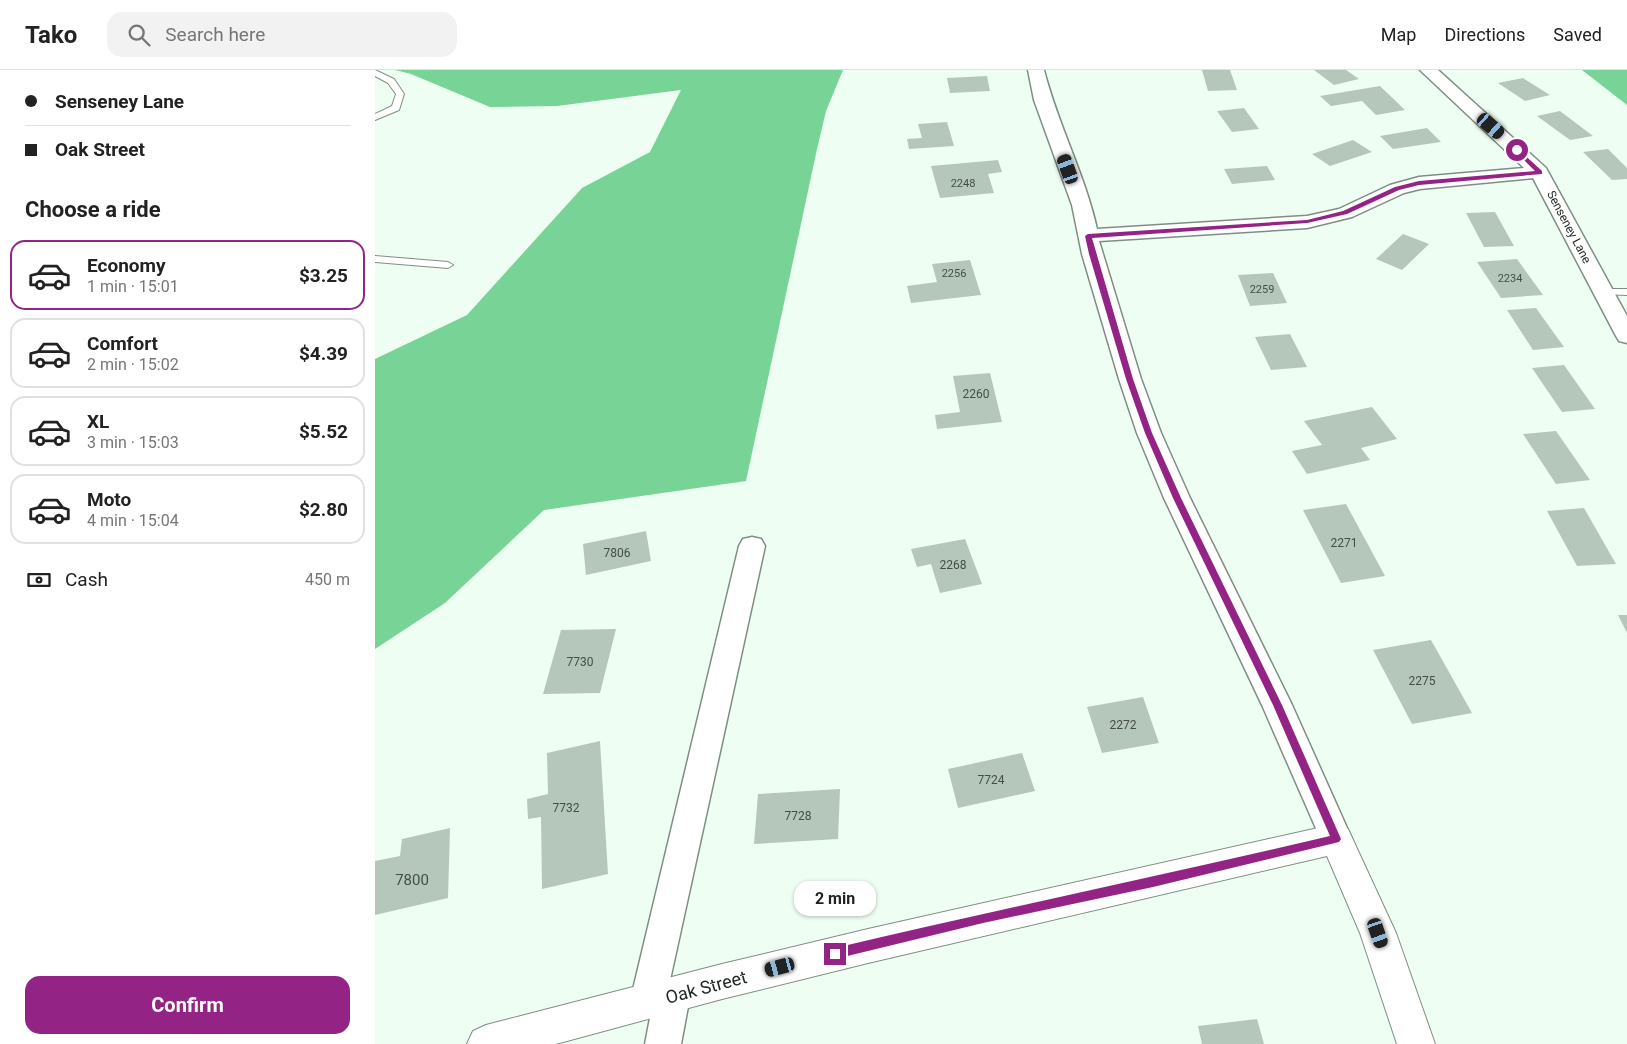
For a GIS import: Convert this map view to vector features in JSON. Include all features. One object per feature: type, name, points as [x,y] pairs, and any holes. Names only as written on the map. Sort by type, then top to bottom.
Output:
[{"type":"street","points":[[1036,70],[1043,100],[1082,205],[1092,254],[1129,379],[1149,433],[1177,498],[1277,705],[1378,933],[1416,1044]]},
{"type":"street","name":"Senseney Lane","points":[[1428,70],[1539,172],[1627,336]]},
{"type":"street","points":[[1088,236],[1307,222],[1345,212],[1397,189],[1419,183],[1539,172]]},
{"type":"street","points":[[663,1044],[660,999],[752,546]]},
{"type":"street","name":"Oak Street","points":[[486,1044],[798,962],[983,918],[1153,882],[1336,839]]},
{"type":"lane","points":[[375,72],[391,81],[400,94],[396,108],[375,117]]},
{"type":"lane","points":[[375,259],[448,265]]},
{"type":"lane","points":[[1603,292],[1627,292]]},
{"type":"green space","points":[[395,70],[843,70],[826,111],[817,149],[746,481],[544,510],[445,603],[375,649],[375,359],[467,315],[582,188],[650,152],[681,90],[557,106],[490,107],[411,74]]},
{"type":"green space","points":[[1582,70],[1627,70],[1627,105]]},
{"type":"building","points":[[1202,70],[1230,70],[1237,90],[1208,91]]},
{"type":"building","points":[[1314,70],[1346,70],[1359,79],[1334,85]]},
{"type":"building","points":[[987,76],[990,91],[950,93],[947,78]]},
{"type":"building","points":[[1523,78],[1550,95],[1525,101],[1498,83]]},
{"type":"building","points":[[1380,86],[1405,110],[1376,115],[1362,101],[1331,106],[1320,96]]},
{"type":"building","points":[[1244,108],[1259,129],[1232,132],[1217,111]]},
{"type":"building","points":[[1560,111],[1593,136],[1570,140],[1537,116]]},
{"type":"building","points":[[947,122],[954,146],[909,149],[907,139],[922,138],[918,124]]},
{"type":"building","points":[[1427,128],[1441,142],[1393,149],[1380,136]]},
{"type":"building","points":[[1353,140],[1372,152],[1330,166],[1312,154]]},
{"type":"building","points":[[1608,149],[1627,168],[1627,179],[1612,180],[1583,152]]},
{"type":"building","points":[[998,160],[1002,172],[988,174],[994,193],[940,198],[931,166]]},
{"type":"building","points":[[1267,166],[1275,180],[1232,184],[1224,169]]},
{"type":"building","points":[[1495,212],[1514,246],[1484,247],[1466,213]]},
{"type":"building","points":[[1403,234],[1429,244],[1402,270],[1376,259]]},
{"type":"building","points":[[1517,259],[1543,295],[1501,298],[1477,262]]},
{"type":"building","points":[[970,260],[981,295],[911,303],[907,286],[937,282],[932,264]]},
{"type":"building","points":[[1273,273],[1287,303],[1250,306],[1238,275]]},
{"type":"building","points":[[1536,308],[1564,347],[1533,350],[1507,310]]},
{"type":"building","points":[[1290,334],[1307,367],[1271,370],[1255,337]]},
{"type":"building","points":[[1564,365],[1595,409],[1562,412],[1532,368]]},
{"type":"building","points":[[990,373],[1002,422],[937,429],[935,415],[960,412],[953,376]]},
{"type":"building","points":[[1372,407],[1397,439],[1361,448],[1370,460],[1307,474],[1292,451],[1322,445],[1304,421]]},
{"type":"building","points":[[1556,431],[1590,480],[1556,484],[1523,434]]},
{"type":"building","points":[[1346,504],[1385,576],[1341,583],[1303,510]]},
{"type":"building","points":[[1584,508],[1616,564],[1577,566],[1547,511]]},
{"type":"building","points":[[646,531],[651,561],[586,575],[583,544]]},
{"type":"building","points":[[965,539],[982,584],[940,593],[931,564],[917,567],[911,549]]},
{"type":"building","points":[[1618,615],[1627,615],[1627,633]]},
{"type":"building","points":[[616,629],[600,693],[543,694],[561,630]]},
{"type":"building","points":[[1431,640],[1472,713],[1412,724],[1373,650]]},
{"type":"building","points":[[1143,697],[1159,743],[1102,753],[1087,707]]},
{"type":"building","points":[[600,741],[608,874],[542,889],[541,817],[528,819],[527,799],[548,794],[547,753]]},
{"type":"building","points":[[1022,753],[1035,791],[958,808],[948,769]]},
{"type":"building","points":[[840,789],[838,839],[754,844],[758,794]]},
{"type":"building","points":[[450,828],[448,898],[375,915],[375,861],[400,856],[402,839]]},
{"type":"building","points":[[1257,1019],[1264,1044],[1202,1044],[1198,1026]]},
{"type":"route","points":[[835,954],[983,918],[1153,882],[1336,839],[1277,705],[1177,498],[1149,433],[1129,379],[1088,236],[1307,222],[1345,212],[1397,189],[1419,183],[1539,172],[1517,150]]}]
